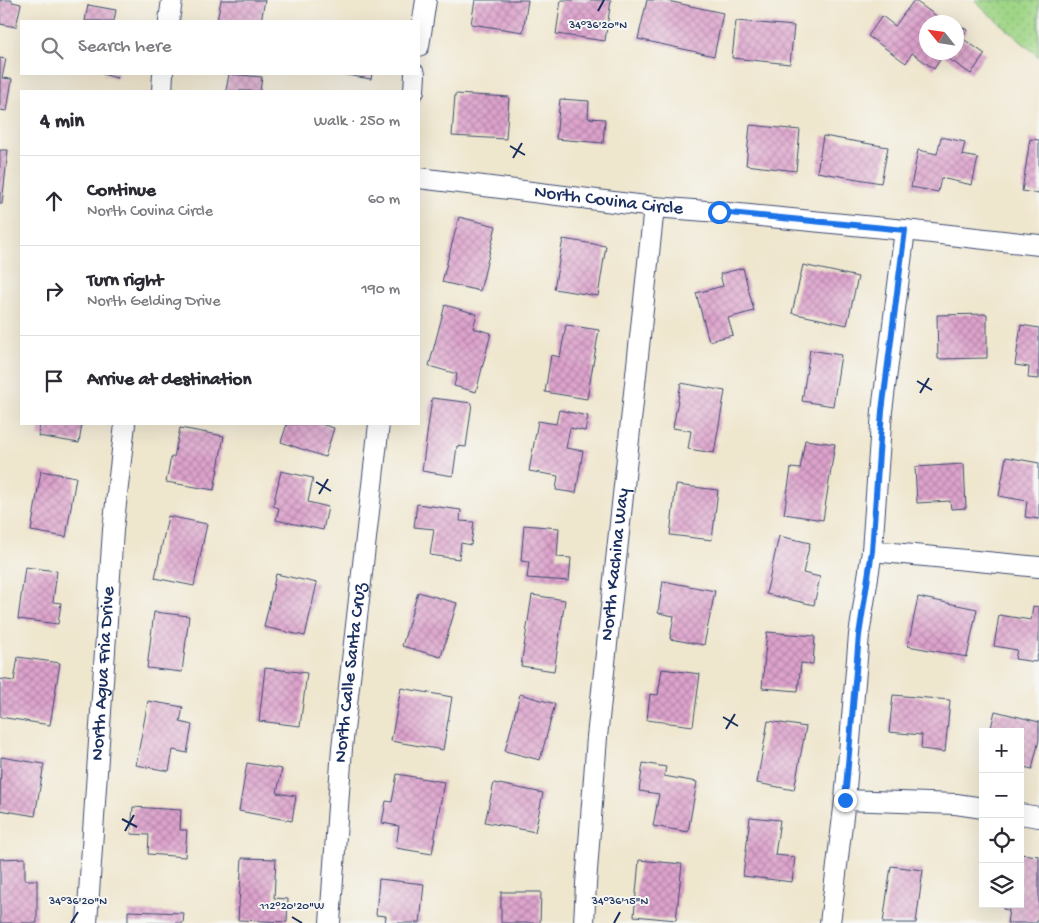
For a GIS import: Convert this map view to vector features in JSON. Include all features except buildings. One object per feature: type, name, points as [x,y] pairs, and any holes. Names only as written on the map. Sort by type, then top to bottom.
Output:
[{"type":"street","points":[[169,20],[172,0]]},
{"type":"street","points":[[420,39],[426,0]]},
{"type":"street","points":[[162,90],[163,75]]},
{"type":"street","points":[[414,90],[415,75]]},
{"type":"street","name":"North Covina Circle","points":[[420,178],[654,207],[905,230],[1039,245]]},
{"type":"street","name":"North Kachina Way","points":[[584,923],[597,737],[654,207]]},
{"type":"street","points":[[830,923],[845,800],[859,635],[872,551],[882,411],[905,230]]},
{"type":"street","name":"North Agua Fria Drive","points":[[87,923],[113,530],[125,425]]},
{"type":"street","name":"North Calle Santa Cruz","points":[[330,923],[342,748],[379,425]]},
{"type":"street","points":[[872,551],[1039,567]]},
{"type":"street","points":[[845,800],[956,804],[979,807]]},
{"type":"street","points":[[1024,815],[1039,817]]},
{"type":"green space","points":[[975,0],[1039,0],[1039,57],[981,7]]},
{"type":"route","points":[[719,212],[905,230],[882,411],[872,551],[859,635],[845,800]]}]
